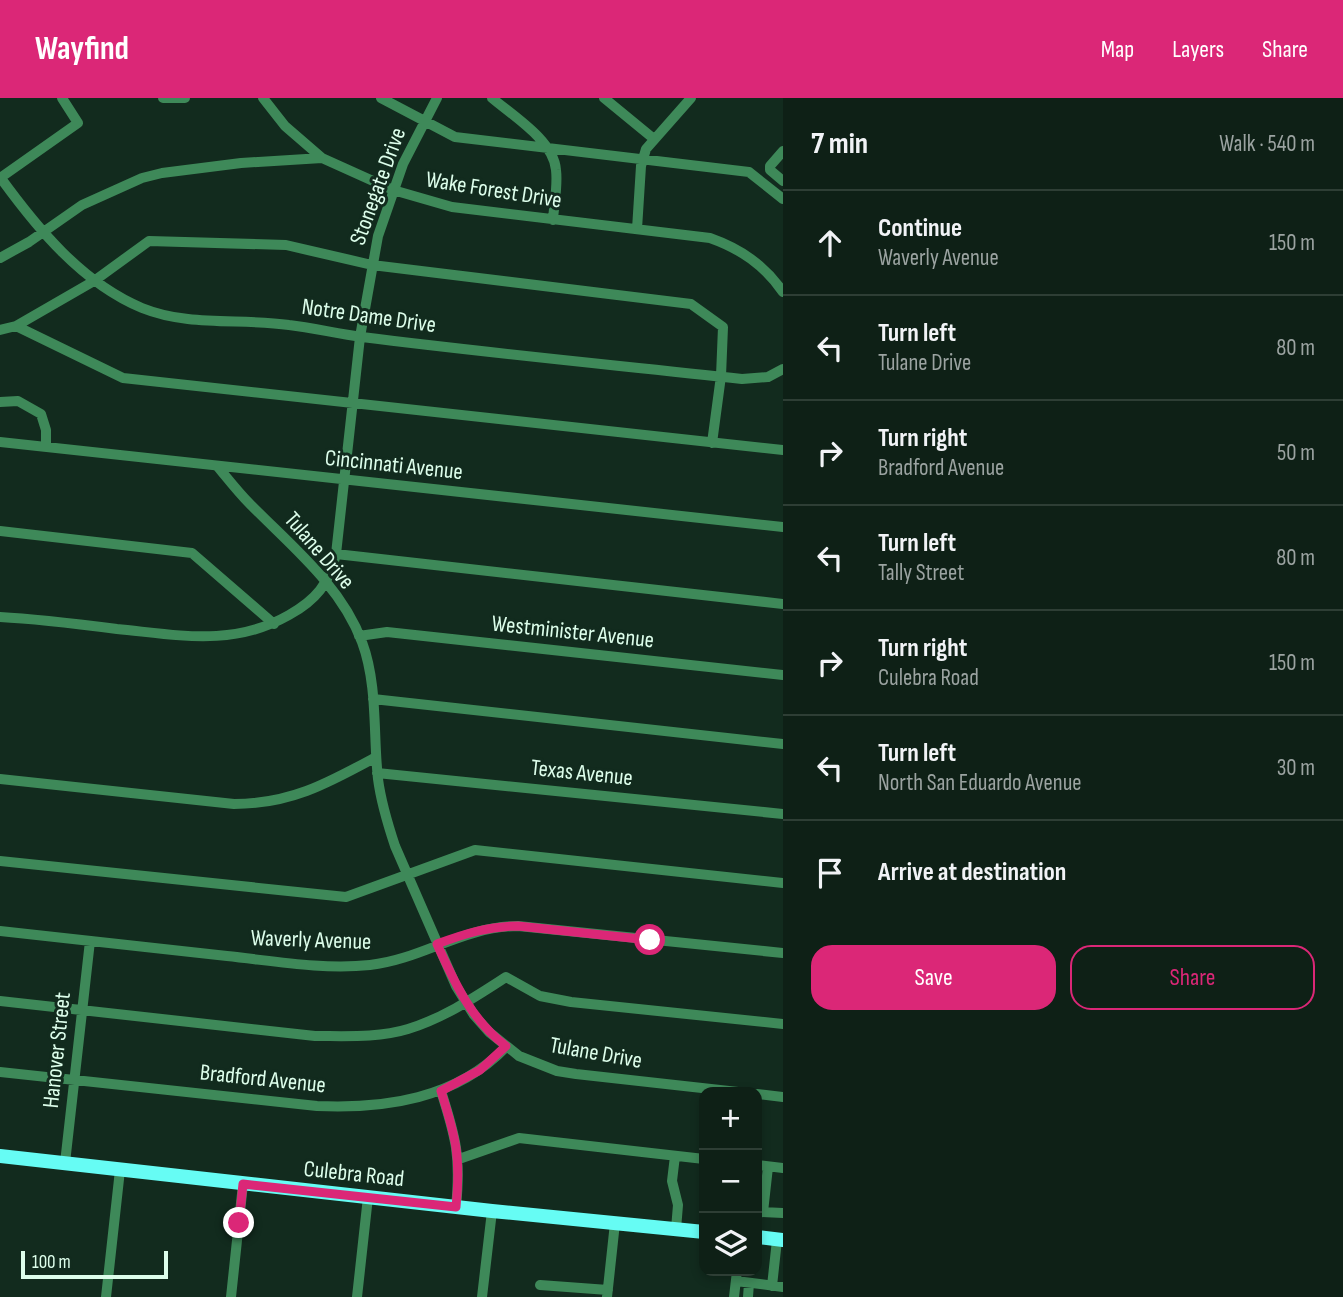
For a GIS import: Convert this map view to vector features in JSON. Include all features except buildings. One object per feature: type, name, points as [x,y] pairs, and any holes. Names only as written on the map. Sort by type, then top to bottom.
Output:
[{"type":"main road","name":"Culebra Road","points":[[0,1156],[699,1231]]},
{"type":"main road","points":[[762,1238],[780,1240]]},
{"type":"street","points":[[0,177],[78,123],[62,98]]},
{"type":"street","points":[[163,98],[186,98]]},
{"type":"street","points":[[263,98],[285,126],[322,158]]},
{"type":"street","points":[[381,98],[455,137],[749,172],[783,198]]},
{"type":"street","name":"Stonegate Drive","points":[[326,582],[336,554],[360,337],[372,265],[383,218],[403,164],[437,98]]},
{"type":"street","points":[[492,98],[543,142],[553,155],[556,170],[553,220]]},
{"type":"street","points":[[604,98],[654,139]]},
{"type":"street","points":[[637,229],[642,160],[646,149],[691,98]]},
{"type":"street","points":[[783,151],[770,166],[770,170],[783,181]]},
{"type":"street","name":"Wake Forest Drive","points":[[0,258],[29,242],[82,205],[111,190],[162,173],[241,163],[322,158],[393,191],[452,207],[690,234],[723,243],[757,262],[783,292]]},
{"type":"street","name":"Notre Dame Drive","points":[[0,177],[72,262],[94,281],[141,307],[178,318],[287,324],[360,337],[754,380],[768,377],[783,369]]},
{"type":"street","points":[[0,330],[16,326],[94,281],[149,241],[286,245],[372,265],[691,304],[723,327],[721,376],[712,443]]},
{"type":"street","points":[[16,326],[123,378],[783,450]]},
{"type":"street","points":[[0,402],[19,401],[41,414],[46,429],[46,447]]},
{"type":"street","name":"Cincinnati Avenue","points":[[0,442],[783,527]]},
{"type":"street","name":"Tulane Drive","points":[[218,467],[246,501],[326,582],[359,636],[373,699],[377,773],[387,824],[456,986],[489,1032],[519,1056],[556,1071],[699,1088]]},
{"type":"street","points":[[0,531],[192,553],[274,624]]},
{"type":"street","points":[[336,554],[783,604]]},
{"type":"street","points":[[0,617],[197,637],[244,634],[274,624],[316,597],[326,582]]},
{"type":"street","name":"Westminister Avenue","points":[[359,636],[387,632],[783,675]]},
{"type":"street","points":[[373,699],[783,744]]},
{"type":"street","points":[[0,779],[255,804],[278,801],[318,788],[376,757]]},
{"type":"street","name":"Texas Avenue","points":[[377,773],[783,814]]},
{"type":"street","points":[[0,861],[346,897],[475,850],[783,883]]},
{"type":"street","name":"Waverly Avenue","points":[[0,931],[342,966],[392,961],[479,930],[518,926],[783,953]]},
{"type":"street","name":"Hanover Street","points":[[65,1163],[90,941]]},
{"type":"street","points":[[0,1000],[315,1036],[346,1036],[407,1029],[442,1015],[506,977],[540,996],[571,1002],[783,1024]]},
{"type":"street","name":"Bradford Avenue","points":[[0,1072],[317,1106],[358,1107],[441,1091],[480,1070],[506,1046]]},
{"type":"street","points":[[441,1091],[455,1134],[459,1159],[456,1207]]},
{"type":"street","points":[[762,1095],[783,1097]]},
{"type":"street","points":[[459,1159],[519,1138],[699,1164]]},
{"type":"street","points":[[675,1160],[699,1159]]},
{"type":"street","points":[[675,1160],[673,1185],[678,1205],[676,1229]]},
{"type":"street","points":[[762,1169],[783,1171]]},
{"type":"street","points":[[106,1297],[120,1170]]},
{"type":"street","points":[[231,1297],[243,1184]]},
{"type":"street","points":[[357,1297],[368,1197]]},
{"type":"street","points":[[482,1297],[492,1211]]},
{"type":"street","points":[[762,1212],[783,1213]]},
{"type":"street","points":[[540,1285],[608,1293],[615,1223]]},
{"type":"street","points":[[762,1297],[775,1288],[780,1240]]},
{"type":"street","points":[[734,1297],[736,1276],[749,1283],[775,1288]]},
{"type":"street","points":[[748,1297],[749,1283]]},
{"type":"route","points":[[239,1223],[243,1184],[456,1207],[458,1148],[441,1091],[480,1070],[506,1046],[474,1015],[456,986],[437,944],[498,926],[650,940]]}]
